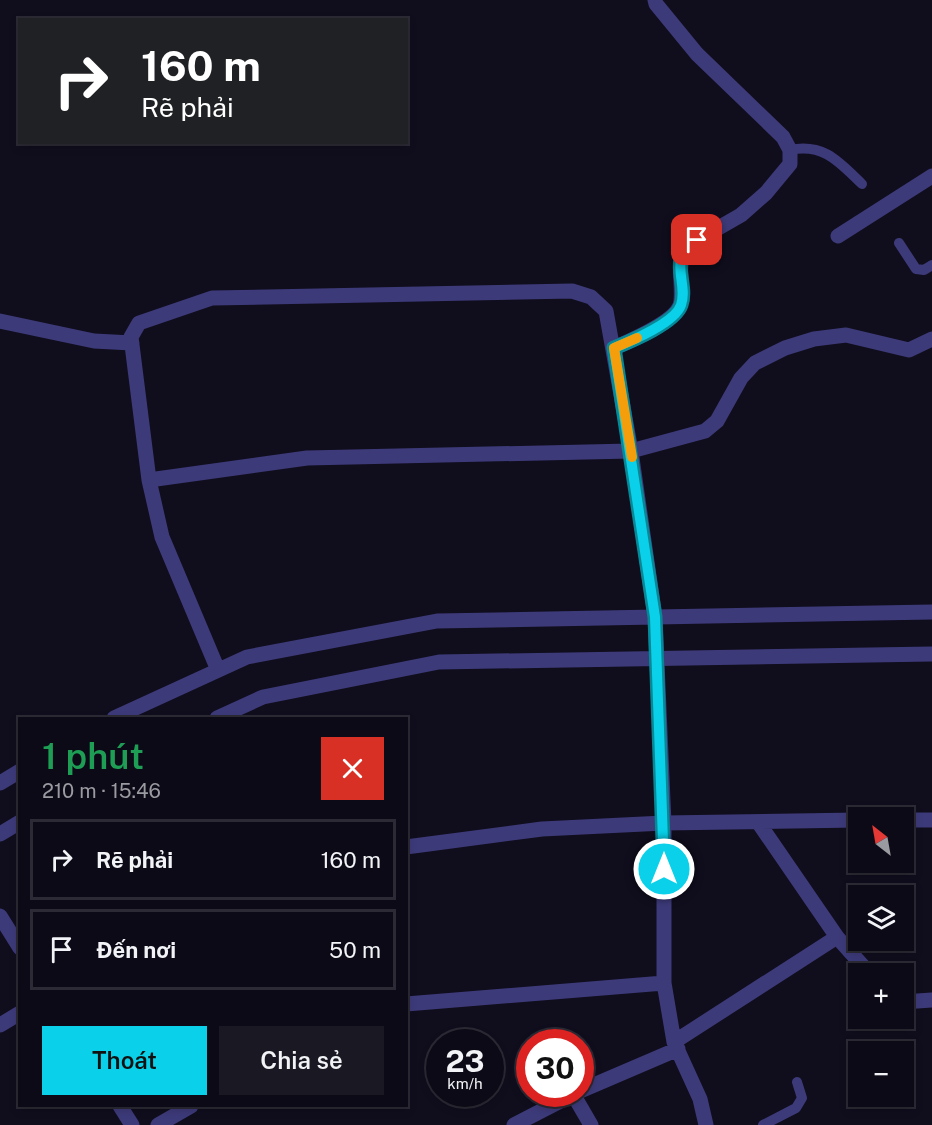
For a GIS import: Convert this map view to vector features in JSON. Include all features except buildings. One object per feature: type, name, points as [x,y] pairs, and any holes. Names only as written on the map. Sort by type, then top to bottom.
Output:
[{"type":"street","points":[[614,348],[641,337],[675,314],[682,304],[680,274],[682,255],[687,246],[741,215],[766,193],[790,164],[790,150],[783,137],[686,42],[656,4],[656,0]]},
{"type":"street","points":[[838,236],[932,176]]},
{"type":"street","points":[[218,670],[162,537],[149,480],[131,337],[139,323],[212,298],[572,291],[591,297],[606,311],[614,348],[655,617],[664,823],[664,983],[676,1046],[700,1099],[706,1125]]},
{"type":"street","points":[[0,321],[94,341],[132,344]]},
{"type":"street","points":[[149,480],[307,458],[631,451],[705,431],[717,421],[741,378],[755,363],[785,348],[814,339],[846,335],[909,350],[930,344]]},
{"type":"street","points":[[116,717],[247,657],[437,621],[932,612]]},
{"type":"street","points":[[219,717],[263,697],[439,662],[932,654]]},
{"type":"street","points":[[0,783],[18,772]]},
{"type":"street","points":[[408,847],[542,828],[664,823],[848,820]]},
{"type":"street","points":[[914,820],[932,820]]},
{"type":"street","points":[[758,822],[837,937],[860,963]]},
{"type":"street","points":[[0,834],[18,823]]},
{"type":"street","points":[[0,916],[18,945]]},
{"type":"street","points":[[594,1084],[676,1046],[837,937]]},
{"type":"street","points":[[408,1004],[664,983]]},
{"type":"street","points":[[914,1001],[932,1000]]},
{"type":"street","points":[[0,1025],[18,1014]]},
{"type":"street","points":[[121,1107],[132,1125]]},
{"type":"street","points":[[158,1125],[189,1107]]},
{"type":"street","points":[[514,1125],[548,1107]]},
{"type":"street","points":[[581,1107],[591,1125]]},
{"type":"lane","points":[[790,150],[804,147],[820,149],[840,163],[862,184]]},
{"type":"lane","points":[[899,243],[916,269],[924,270],[932,265]]},
{"type":"lane","points":[[763,1125],[796,1108],[802,1098],[797,1082]]},
{"type":"slow traffic","points":[[632,457],[614,348],[637,338]]},
{"type":"route","points":[[664,869],[655,617],[614,348],[641,337],[675,314],[682,304],[680,274],[682,255],[687,246],[697,240]]}]
